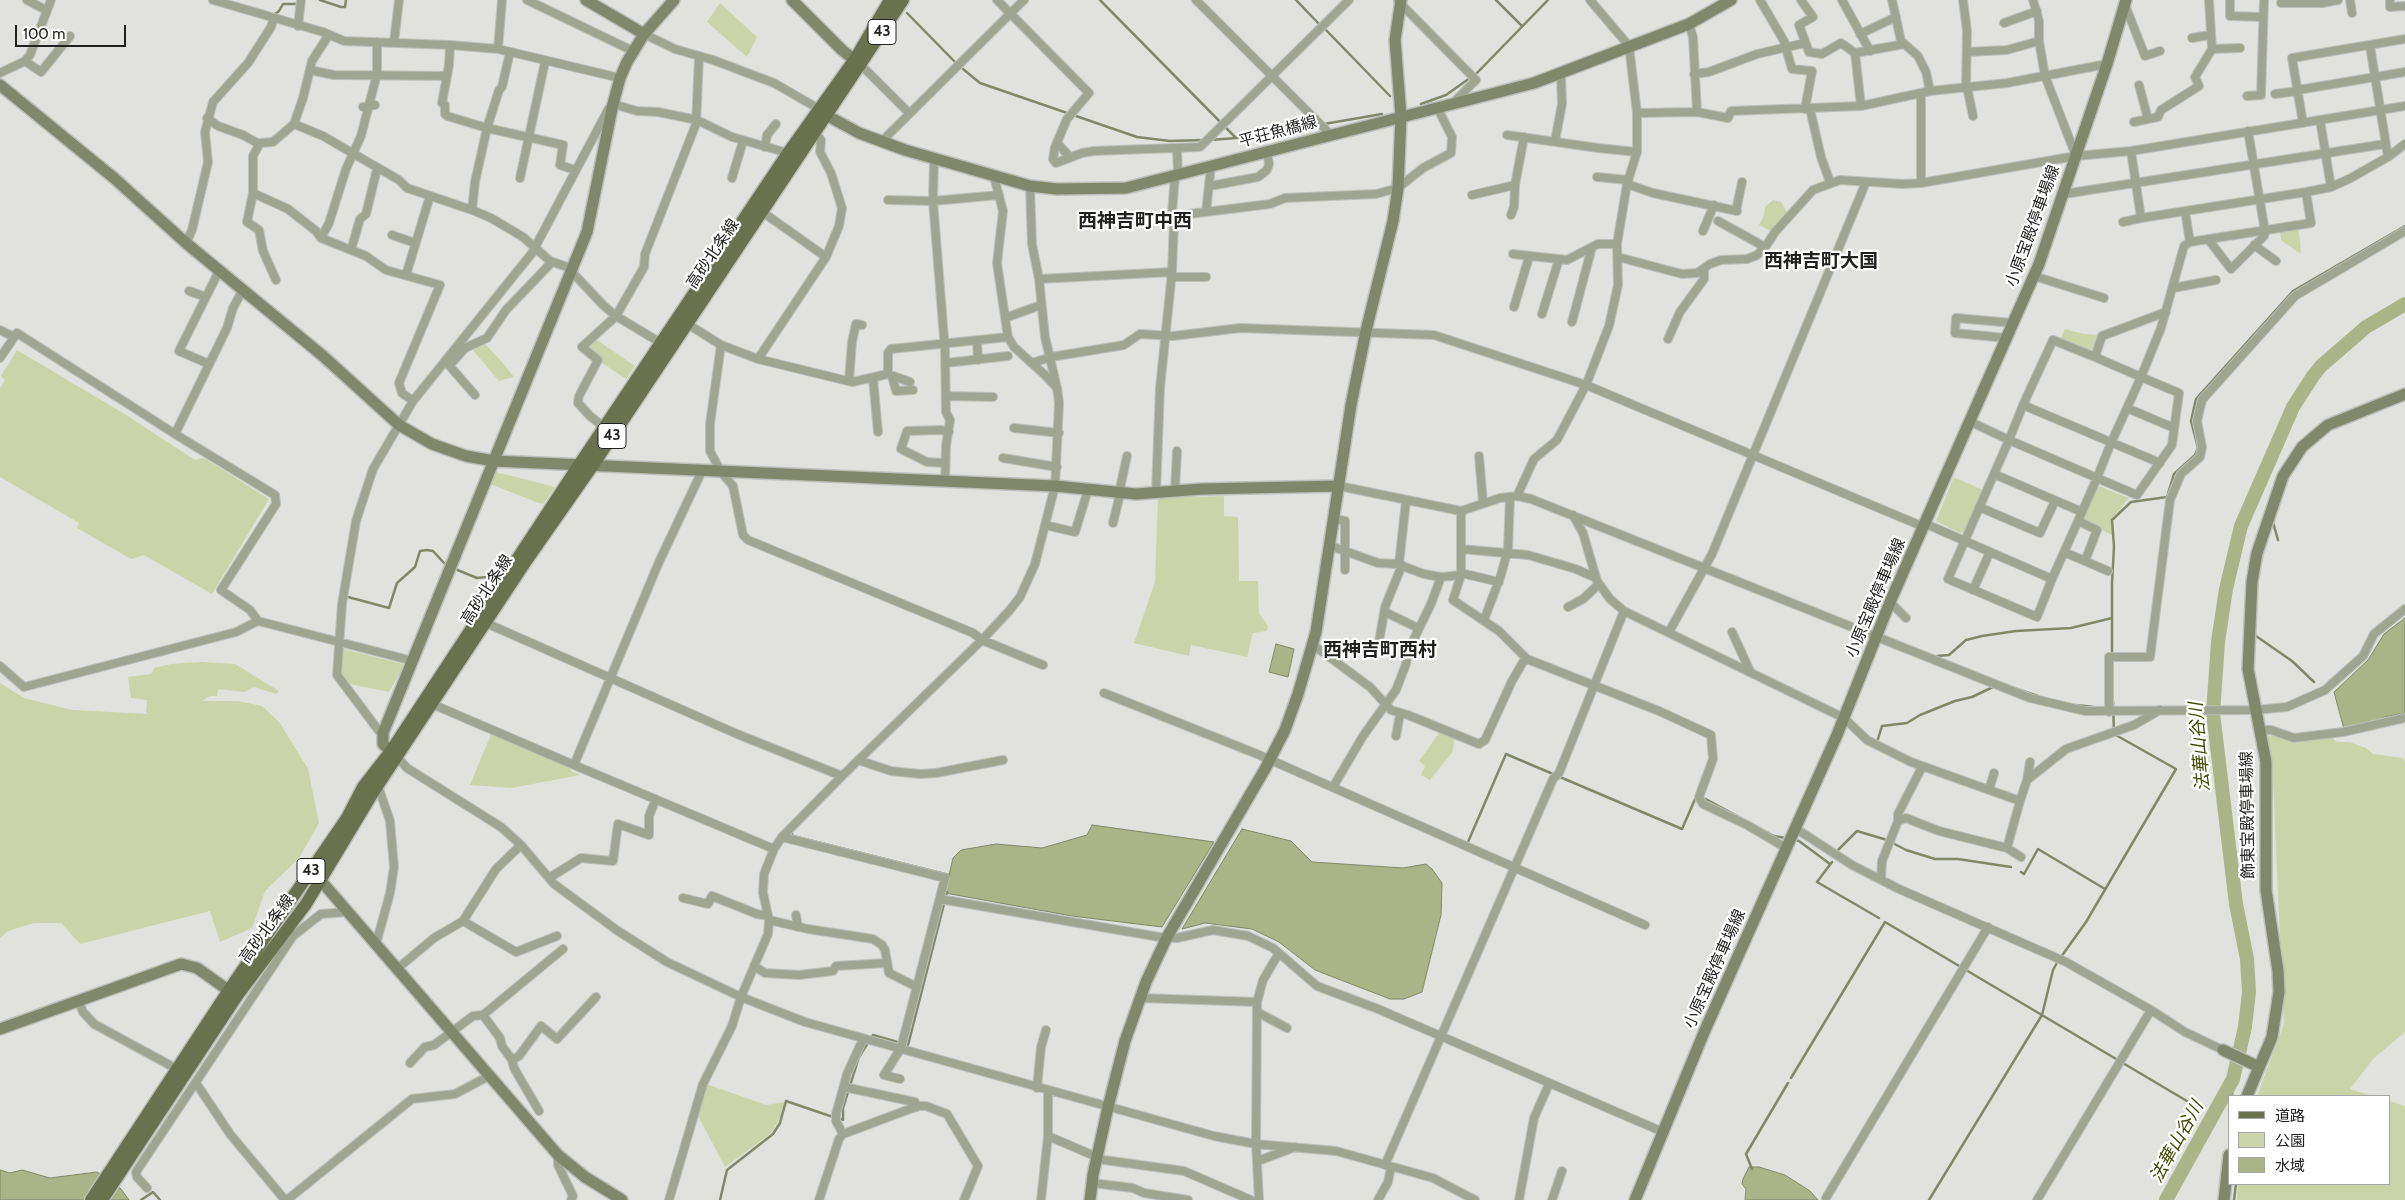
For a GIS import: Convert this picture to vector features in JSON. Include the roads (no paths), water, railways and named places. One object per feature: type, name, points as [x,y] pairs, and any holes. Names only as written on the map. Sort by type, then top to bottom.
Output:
[{"type":"main road","name":"高砂北条線","points":[[858,62],[890,0]]},
{"type":"main road","name":"高砂北条線","points":[[102,1200],[115,1172],[177,1069],[233,993],[283,937],[321,880],[378,786],[395,754],[579,465],[660,343],[788,153],[822,112],[903,0]]},
{"type":"main road","name":"高砂北条線","points":[[91,1200],[115,1172],[347,818],[363,788],[395,754],[432,704],[814,131],[822,112]]},
{"type":"street","points":[[27,0],[46,10]]},
{"type":"street","points":[[0,73],[25,61],[34,47],[51,0]]},
{"type":"street","points":[[213,0],[344,41],[394,42],[498,49],[545,62],[620,78]]},
{"type":"street","points":[[394,42],[399,0]]},
{"type":"street","points":[[498,49],[502,0]]},
{"type":"street","points":[[527,0],[633,51]]},
{"type":"street","points":[[586,0],[674,50],[713,60],[774,82],[822,112]]},
{"type":"street","points":[[674,0],[644,34],[633,51],[620,78],[587,232],[382,736],[384,744],[407,768],[501,827],[521,845],[549,878],[569,896],[642,947],[741,997],[805,1022],[1214,1136],[1256,1144],[1336,1151],[1433,1178],[1475,1200]]},
{"type":"street","points":[[792,0],[842,50],[858,62],[909,114]]},
{"type":"street","points":[[997,0],[1089,93],[1067,119],[1057,143],[1053,162],[1060,162],[1094,150],[1200,147],[1350,0]]},
{"type":"street","points":[[881,142],[1024,0]]},
{"type":"street","points":[[1196,0],[1328,131]]},
{"type":"street","points":[[1484,620],[1499,582],[1507,552],[1514,496],[1534,459],[1557,440],[1586,386],[1609,326],[1618,285],[1617,244],[1628,182],[1637,152],[1636,113],[1629,46],[1590,0]]},
{"type":"street","name":"平荘魚橋線","points":[[822,112],[859,133],[881,142],[934,160],[1030,186],[1080,190],[1126,188],[1267,152],[1328,131],[1452,104],[1561,74],[1689,24],[1731,0]]},
{"type":"street","points":[[1760,0],[1786,46],[1792,69],[1812,71],[1807,109],[1830,182]]},
{"type":"street","points":[[1800,0],[1813,17],[1799,25],[1811,54],[1822,54],[1841,43],[1854,53],[1904,44]]},
{"type":"street","points":[[1842,0],[1870,51]]},
{"type":"street","points":[[1892,0],[1899,36],[1922,63],[1930,91]]},
{"type":"street","points":[[1963,0],[1968,31],[1966,87],[1973,116]]},
{"type":"street","points":[[2033,0],[2037,11],[2039,41],[2045,76],[2076,156]]},
{"type":"street","points":[[2134,122],[2158,117],[2162,110],[2199,86],[2194,77],[2212,49],[2209,0]]},
{"type":"street","points":[[2230,0],[2230,16],[2263,17]]},
{"type":"street","points":[[2247,96],[2262,94],[2264,90],[2264,0]]},
{"type":"street","points":[[2281,3],[2322,3],[2338,0]]},
{"type":"street","points":[[2350,0],[2352,13]]},
{"type":"street","points":[[2390,0],[2390,8],[2403,9]]},
{"type":"street","points":[[298,26],[301,1]]},
{"type":"street","points":[[1399,1],[1474,77],[1452,104]]},
{"type":"street","points":[[1090,1200],[1096,1157],[1108,1107],[1125,1041],[1141,998],[1167,937],[1270,760],[1298,694],[1313,645],[1331,546],[1351,405],[1366,331],[1393,221],[1398,188],[1400,114],[1395,40],[1399,1]]},
{"type":"street","points":[[2125,2],[2145,56],[2160,51]]},
{"type":"street","name":"小原宝殿停車場線","points":[[1635,1200],[1844,718],[1890,602],[2034,276],[2064,194],[2107,64],[2125,2]]},
{"type":"street","points":[[2004,23],[2037,11]]},
{"type":"street","points":[[1860,34],[1896,17]]},
{"type":"street","points":[[186,243],[192,230],[208,162],[205,142],[207,118],[213,102],[220,91],[248,63],[271,27],[274,18]]},
{"type":"street","points":[[1689,24],[1692,37],[1696,112]]},
{"type":"street","points":[[2192,38],[2210,35]]},
{"type":"street","points":[[25,61],[41,72],[70,36]]},
{"type":"street","points":[[207,118],[218,126],[243,135],[259,144],[278,141],[294,124],[312,62],[328,36]]},
{"type":"street","points":[[2303,123],[2292,58],[2405,39]]},
{"type":"street","points":[[1967,52],[2006,50],[2039,41]]},
{"type":"street","points":[[321,238],[329,223],[353,153],[361,136],[369,105],[375,95],[377,42]]},
{"type":"street","points":[[1694,74],[1709,72],[1757,54],[1805,43]]},
{"type":"street","points":[[450,45],[442,103],[445,105],[445,114],[487,128],[563,145],[560,166],[575,170]]},
{"type":"street","points":[[2370,46],[2388,158]]},
{"type":"street","points":[[2212,49],[2240,48]]},
{"type":"street","points":[[472,210],[475,182],[487,128],[502,86],[510,52]]},
{"type":"street","points":[[1854,53],[1861,106]]},
{"type":"street","points":[[604,427],[578,403],[579,396],[598,360],[582,347],[616,316],[644,267],[645,254],[697,120],[699,57]]},
{"type":"street","points":[[520,178],[545,62]]},
{"type":"street","points":[[1636,113],[1696,112],[1728,118],[1731,110],[1861,106],[1930,91],[2045,76],[2107,64]]},
{"type":"street","points":[[310,70],[334,75],[447,76]]},
{"type":"street","points":[[2275,94],[2405,72]]},
{"type":"street","points":[[1555,141],[1562,104],[1561,74]]},
{"type":"street","points":[[2139,84],[2148,119]]},
{"type":"street","points":[[0,85],[114,178],[186,243],[323,356],[399,425],[453,452],[494,462],[1054,486],[1120,493],[1339,486],[1406,501],[1462,510],[1514,496],[1531,499],[1573,515],[2051,705],[2085,711],[2256,710],[2286,707],[2325,690],[2363,656],[2374,634],[2405,609]]},
{"type":"street","points":[[1921,94],[1921,183]]},
{"type":"street","points":[[613,104],[637,111],[658,112],[697,120],[743,141],[788,153]]},
{"type":"street","points":[[379,730],[338,679],[337,675],[342,604],[356,521],[373,469],[413,401],[447,363],[532,253],[603,116],[613,104]]},
{"type":"street","points":[[1618,257],[1682,274],[1697,273],[1710,264],[1721,260],[1747,258],[1756,255],[1813,190],[1830,182],[1840,180],[1921,183],[2076,156],[2130,151],[2405,106]]},
{"type":"street","points":[[1173,216],[1270,204],[1285,198],[1376,194],[1398,188],[1423,168],[1451,153],[1452,137],[1437,107]]},
{"type":"street","points":[[2320,120],[2331,187]]},
{"type":"street","points":[[294,124],[323,136],[377,169],[399,180],[408,188],[472,210],[523,237],[552,262],[572,270],[602,305],[616,316],[660,343]]},
{"type":"street","points":[[765,147],[767,135],[776,124]]},
{"type":"street","points":[[758,359],[826,257],[839,226],[842,208],[831,173],[820,152],[821,140],[814,131]]},
{"type":"street","points":[[2208,239],[2231,269],[2264,236],[2265,231],[2248,131]]},
{"type":"street","points":[[1507,134],[1524,138],[1637,152]]},
{"type":"street","points":[[1511,215],[1514,207],[1515,186],[1524,138]]},
{"type":"street","points":[[732,178],[743,141]]},
{"type":"street","points":[[1057,143],[1070,158]]},
{"type":"street","points":[[259,144],[253,156],[253,193],[247,222],[259,230],[263,251],[276,280]]},
{"type":"street","points":[[2064,194],[2385,144]]},
{"type":"street","points":[[2123,222],[2331,187],[2388,158],[2405,144]]},
{"type":"street","points":[[1156,492],[1160,388],[1172,274],[1177,148]]},
{"type":"street","points":[[2130,151],[2141,218]]},
{"type":"street","points":[[1210,186],[1253,179],[1263,174],[1269,164],[1267,152]]},
{"type":"street","points":[[934,160],[933,201],[946,363],[946,412],[950,420],[945,463],[945,482]]},
{"type":"street","points":[[1206,212],[1210,186],[1210,166]]},
{"type":"street","points":[[351,250],[360,219],[366,214],[377,169]]},
{"type":"street","points":[[994,177],[1003,211],[998,263],[1008,337],[1014,347],[1056,388]]},
{"type":"street","points":[[1597,177],[1628,182],[1653,193],[1736,211],[1742,182]]},
{"type":"street","points":[[1669,632],[1706,568],[1866,182]]},
{"type":"street","points":[[669,1200],[703,1084],[732,1026],[741,997],[768,934],[768,918],[763,893],[764,874],[774,849],[782,837],[842,776],[982,640],[1020,597],[1035,564],[1057,467],[1060,403],[1045,337],[1039,279],[1032,244],[1030,186]]},
{"type":"street","points":[[1472,194],[1515,186]]},
{"type":"street","points":[[1970,422],[2009,440],[2097,478],[2137,495],[2172,445],[2179,393],[2141,376],[2053,340],[2023,405],[2009,440],[1948,579],[2037,617],[2097,478],[2111,442],[2141,376],[2166,312],[2184,246],[2190,242],[2311,223],[2306,192]]},
{"type":"street","points":[[253,193],[288,210],[316,231],[321,238],[366,256],[386,270],[440,285],[399,384],[402,393],[413,401]]},
{"type":"street","points":[[888,200],[933,201],[999,195]]},
{"type":"street","points":[[406,275],[430,196]]},
{"type":"street","points":[[1703,230],[1714,205]]},
{"type":"street","points":[[761,211],[826,257]]},
{"type":"street","points":[[2185,211],[2190,242]]},
{"type":"street","points":[[1718,221],[1765,247]]},
{"type":"street","points":[[2111,710],[2112,657],[2150,658],[2170,500],[2180,474],[2200,457],[2202,447],[2197,421],[2202,400],[2295,296],[2405,230]]},
{"type":"street","points":[[392,235],[415,243]]},
{"type":"street","points":[[1513,254],[1529,257],[1571,258],[1598,244],[1617,244]]},
{"type":"street","points":[[2254,245],[2276,261]]},
{"type":"street","points":[[1572,322],[1592,247]]},
{"type":"street","points":[[1514,307],[1529,257]]},
{"type":"street","points":[[1542,314],[1559,259]]},
{"type":"street","points":[[447,363],[465,348],[487,338],[506,310],[552,262]]},
{"type":"street","points":[[1668,339],[1680,312],[1704,279],[1704,269]]},
{"type":"street","points":[[209,364],[180,352],[219,270]]},
{"type":"street","points":[[1039,279],[1172,274],[1206,277]]},
{"type":"street","points":[[2034,276],[2104,298]]},
{"type":"street","points":[[2173,288],[2216,280]]},
{"type":"street","points":[[175,434],[227,328],[233,308],[240,295],[245,291]]},
{"type":"street","points":[[189,292],[206,297]]},
{"type":"street","points":[[1005,318],[1041,305]]},
{"type":"street","points":[[2094,357],[2102,336],[2166,312]]},
{"type":"street","points":[[2006,338],[1955,333],[1956,318],[2013,323]]},
{"type":"street","points":[[686,323],[722,345],[758,359],[849,381],[890,375],[910,382]]},
{"type":"street","points":[[849,381],[852,342],[856,324],[862,325]]},
{"type":"street","points":[[1032,363],[1051,357],[1124,345],[1140,334],[1166,335],[1214,332],[1240,328],[1366,331],[1434,335],[1586,386],[1965,541],[2052,579]]},
{"type":"street","points":[[0,330],[14,337]]},
{"type":"street","points":[[0,358],[17,333],[175,434],[275,495],[276,504],[221,590],[250,610],[258,621],[413,661]]},
{"type":"street","points":[[913,390],[896,391],[890,375],[888,353],[891,349],[1008,337]]},
{"type":"street","points":[[977,340],[978,360]]},
{"type":"street","points":[[722,345],[710,424],[710,451],[722,472],[733,486],[740,526],[743,535],[748,540],[1043,665]]},
{"type":"street","points":[[946,363],[1008,356]]},
{"type":"street","points":[[447,363],[475,395]]},
{"type":"street","points":[[873,378],[878,432]]},
{"type":"street","name":"飾東宝殿停車場線","points":[[2247,1095],[2272,1037],[2279,992],[2278,971],[2266,890],[2266,762],[2248,663],[2252,582],[2260,539],[2283,476],[2302,447],[2328,425],[2405,394]]},
{"type":"street","points":[[946,396],[993,397]]},
{"type":"street","points":[[2023,405],[2160,463]]},
{"type":"street","points":[[2127,408],[2174,428]]},
{"type":"street","points":[[1014,428],[1059,433]]},
{"type":"street","points":[[945,463],[928,462],[902,449],[907,431],[941,430],[949,432]]},
{"type":"street","points":[[1175,490],[1177,451]]},
{"type":"street","points":[[1113,523],[1127,456]]},
{"type":"street","points":[[1479,456],[1483,503]]},
{"type":"street","points":[[1003,458],[1057,467]]},
{"type":"street","points":[[574,765],[659,562],[702,471]]},
{"type":"street","points":[[1994,474],[2082,512]]},
{"type":"street","points":[[1045,524],[1075,532],[1088,490]]},
{"type":"street","points":[[1406,501],[1401,565],[1384,607],[1385,612],[1379,629],[1379,644],[1407,656]]},
{"type":"street","points":[[1979,507],[2040,532],[2055,501]]},
{"type":"street","points":[[1462,510],[1461,574],[1453,600],[1500,631],[1527,659],[1659,711],[1711,734],[1713,759],[1700,796],[1704,804],[1747,825],[1790,839],[1852,865],[2052,955],[2151,1010],[2185,1032],[2259,1067]]},
{"type":"street","points":[[1573,515],[1585,539],[1598,581],[1610,599],[1624,612],[1750,671],[1844,718],[1867,740],[1922,767],[2020,802]]},
{"type":"street","points":[[1335,520],[1345,521],[1345,570]]},
{"type":"street","points":[[2078,521],[2097,530],[2085,561]]},
{"type":"street","points":[[1331,546],[1378,563],[1401,565],[1424,574],[1441,577],[1461,574],[1499,582]]},
{"type":"street","points":[[1461,549],[1528,554],[1576,569],[1598,581]]},
{"type":"street","points":[[1973,590],[1990,552]]},
{"type":"street","points":[[2064,552],[2108,571]]},
{"type":"street","points":[[1333,788],[1363,736],[1396,690],[1418,628],[1431,604],[1441,577]]},
{"type":"street","points":[[1568,607],[1583,599],[1598,581]]},
{"type":"street","points":[[1890,602],[1906,618]]},
{"type":"street","points":[[1385,612],[1418,628]]},
{"type":"street","points":[[1378,1200],[1388,1182],[1388,1166],[1441,1036],[1514,867],[1556,776],[1624,612]]},
{"type":"street","points":[[0,666],[24,686],[236,632],[258,621]]},
{"type":"street","points":[[486,623],[737,734],[842,776]]},
{"type":"street","points":[[1732,632],[1750,671]]},
{"type":"street","points":[[1313,645],[1370,688],[1391,710],[1479,744],[1484,740],[1512,681],[1523,662],[1527,659]]},
{"type":"street","points":[[1104,692],[1270,760],[1645,925]]},
{"type":"street","points":[[432,704],[774,849]]},
{"type":"street","points":[[2027,780],[2066,749],[2140,722],[2160,710]]},
{"type":"street","points":[[1396,736],[1400,714]]},
{"type":"street","points":[[2261,730],[2271,730],[2294,738],[2343,732],[2405,718]]},
{"type":"street","points":[[858,760],[891,771],[920,774],[936,773],[1003,760]]},
{"type":"street","points":[[2008,848],[2027,780],[2030,762]]},
{"type":"street","points":[[1881,879],[1882,861],[1889,840],[1898,821],[1901,808],[1922,767]]},
{"type":"street","points":[[1989,790],[1994,774]]},
{"type":"street","points":[[376,944],[390,893],[394,867],[390,821],[378,786]]},
{"type":"street","points":[[549,878],[581,858],[613,860],[618,824],[649,835],[649,816],[656,799]]},
{"type":"street","points":[[1898,821],[1911,820],[1939,831],[2008,848],[2021,857]]},
{"type":"street","points":[[782,837],[945,878],[943,900],[901,1048],[884,1075],[900,1078]]},
{"type":"street","points":[[397,970],[434,938],[462,921],[496,869],[521,845]]},
{"type":"street","points":[[312,870],[558,1155],[586,1177],[622,1200]]},
{"type":"street","points":[[683,898],[708,904],[712,896],[768,918],[798,927],[873,939],[882,945],[888,973],[917,987]]},
{"type":"street","points":[[943,900],[1167,937],[1222,930],[1256,939],[1279,953],[1317,986],[1441,1036],[1663,1132]]},
{"type":"street","points":[[147,1188],[137,1177],[136,1172],[293,936],[321,914],[347,912]]},
{"type":"street","points":[[796,915],[798,927]]},
{"type":"street","points":[[462,921],[516,952],[557,936]]},
{"type":"street","points":[[1826,1198],[1988,927]]},
{"type":"street","points":[[410,1063],[425,1047],[434,1045],[473,1016],[483,1015],[563,949]]},
{"type":"street","points":[[1259,1200],[1256,1144],[1257,1002],[1263,980],[1279,953]]},
{"type":"street","points":[[754,966],[765,973],[798,976],[833,970],[836,966],[887,963]]},
{"type":"street","points":[[0,1029],[181,964],[197,968],[233,993]]},
{"type":"street","points":[[512,1060],[519,1056],[540,1026],[554,1039],[557,1039],[596,998]]},
{"type":"street","points":[[1141,998],[1257,1002]]},
{"type":"street","points":[[78,1000],[83,1012],[94,1024],[177,1069]]},
{"type":"street","points":[[2037,1200],[2151,1010]]},
{"type":"street","points":[[1257,1012],[1287,1028]]},
{"type":"street","points":[[483,1015],[500,1038],[502,1046],[512,1060],[514,1068],[540,1111]]},
{"type":"street","points":[[1038,1088],[1041,1047],[1046,1030]]},
{"type":"street","points":[[843,1134],[836,1117],[868,1040]]},
{"type":"street","points":[[196,1083],[230,1134],[286,1200],[412,1099],[455,1094],[489,1076]]},
{"type":"street","points":[[1519,1200],[1534,1118],[1549,1084]]},
{"type":"street","points":[[847,1087],[915,1102],[917,1107]]},
{"type":"street","points":[[1041,1200],[1048,1136],[1048,1091]]},
{"type":"street","points":[[819,1200],[839,1139],[843,1134],[917,1107],[926,1106],[946,1114],[978,1166],[964,1200]]},
{"type":"street","points":[[1048,1136],[1096,1157],[1140,1167],[1184,1171],[1251,1200]]},
{"type":"street","points":[[1258,1161],[1295,1147]]},
{"type":"street","points":[[558,1155],[560,1171],[573,1196],[571,1200]]},
{"type":"street","points":[[2224,1200],[2228,1164]]},
{"type":"street","points":[[1552,1200],[1562,1171]]},
{"type":"street","points":[[1092,1183],[1124,1187],[1157,1196],[1188,1200]]},
{"type":"water","points":[[2405,618],[2405,713],[2384,717],[2381,721],[2344,729],[2334,692],[2368,660],[2384,634]]},
{"type":"water","points":[[1276,644],[1294,649],[1288,677],[1269,672]]},
{"type":"water","points":[[1092,825],[1214,842],[1162,927],[1072,916],[945,893],[953,858],[961,850],[996,844],[1042,848],[1087,835]]},
{"type":"water","points":[[1242,829],[1291,841],[1312,862],[1403,868],[1426,864],[1432,869],[1442,883],[1441,915],[1422,992],[1404,999],[1390,999],[1315,970],[1279,942],[1252,929],[1205,923],[1182,929]]},
{"type":"water","points":[[1749,1167],[1759,1167],[1785,1175],[1810,1191],[1818,1200],[1745,1200],[1746,1189],[1742,1184]]},
{"type":"water","points":[[0,1170],[10,1173],[22,1170],[50,1178],[97,1172],[121,1189],[129,1200],[0,1200]]},
{"type":"waterway","points":[[320,0],[341,7],[345,7],[346,0]]},
{"type":"waterway","points":[[1100,0],[1236,138]]},
{"type":"waterway","points":[[1296,0],[1319,24]]},
{"type":"waterway","points":[[1496,0],[1522,26]]},
{"type":"waterway","points":[[1421,104],[1446,95],[1477,73],[1548,0]]},
{"type":"waterway","points":[[274,15],[283,4],[298,4]]},
{"type":"waterway","points":[[907,13],[955,62]]},
{"type":"waterway","points":[[1326,30],[1390,96]]},
{"type":"waterway","points":[[963,69],[980,83],[1137,137],[1170,141],[1204,140]]},
{"type":"waterway","points":[[1324,124],[1382,114]]},
{"type":"waterway","points":[[1210,140],[1236,138],[1318,125]]},
{"type":"waterway","points":[[2112,655],[2114,547],[2112,520],[2131,502],[2167,497],[2174,474],[2195,455],[2198,448],[2191,421],[2196,399],[2293,291],[2405,226]]},
{"type":"waterway","name":"法華山谷川","points":[[2166,1200],[2233,1079],[2245,1027],[2249,992],[2247,959],[2236,904],[2213,713],[2218,642],[2226,589],[2241,526],[2293,407],[2313,376],[2321,366],[2366,327],[2405,304]]},
{"type":"waterway","points":[[2273,522],[2278,540]]},
{"type":"waterway","points":[[348,597],[389,608],[397,583],[415,567],[420,551],[433,551],[444,563]]},
{"type":"waterway","points":[[455,569],[477,578],[487,577],[492,580]]},
{"type":"waterway","points":[[1937,656],[1949,655],[1966,640],[1982,636],[2016,631],[2071,628],[2112,618]]},
{"type":"waterway","points":[[2256,636],[2292,661],[2314,682]]},
{"type":"waterway","points":[[1999,683],[2038,696]]},
{"type":"waterway","points":[[1877,742],[1882,726],[1907,723],[1920,715],[1955,701],[1972,697],[1995,686]]},
{"type":"waterway","points":[[2061,957],[2086,922],[2176,769],[2114,734],[2113,701]]},
{"type":"waterway","points":[[2075,705],[2094,707]]},
{"type":"waterway","points":[[1468,842],[1506,754],[1682,829],[1696,797]]},
{"type":"waterway","points":[[1702,797],[1774,836],[1786,838]]},
{"type":"waterway","points":[[791,831],[793,836],[949,875]]},
{"type":"waterway","points":[[1837,851],[1857,831],[1887,840],[1906,850],[1935,859],[1958,859],[2011,867]]},
{"type":"waterway","points":[[1794,840],[1799,841],[1830,864]]},
{"type":"waterway","points":[[2021,872],[2024,874],[2038,849],[2105,889]]},
{"type":"waterway","points":[[1832,862],[1817,882],[1879,918]]},
{"type":"waterway","points":[[839,1118],[843,1120],[843,1108],[859,1057],[873,1035],[908,1045],[947,892]]},
{"type":"waterway","points":[[1791,1078],[1885,922],[2192,1104]]},
{"type":"waterway","points":[[1929,1200],[2042,1015],[2053,970],[2058,961]]},
{"type":"waterway","name":"法華山谷川","points":[[2232,1095],[2233,1079]]},
{"type":"waterway","points":[[1752,1169],[1746,1154],[1788,1083]]},
{"type":"waterway","points":[[720,1200],[727,1170],[773,1134],[780,1123],[786,1101],[833,1117]]},
{"type":"waterway","points":[[2234,1200],[2236,1185]]},
{"type":"waterway","points":[[141,1200],[153,1192],[160,1200]]},
{"type":"district","name":"西神吉町中西","points":[[1135,221]]},
{"type":"district","name":"西神吉町大国","points":[[1821,261]]},
{"type":"district","name":"西神吉町西村","points":[[1380,650]]}]
